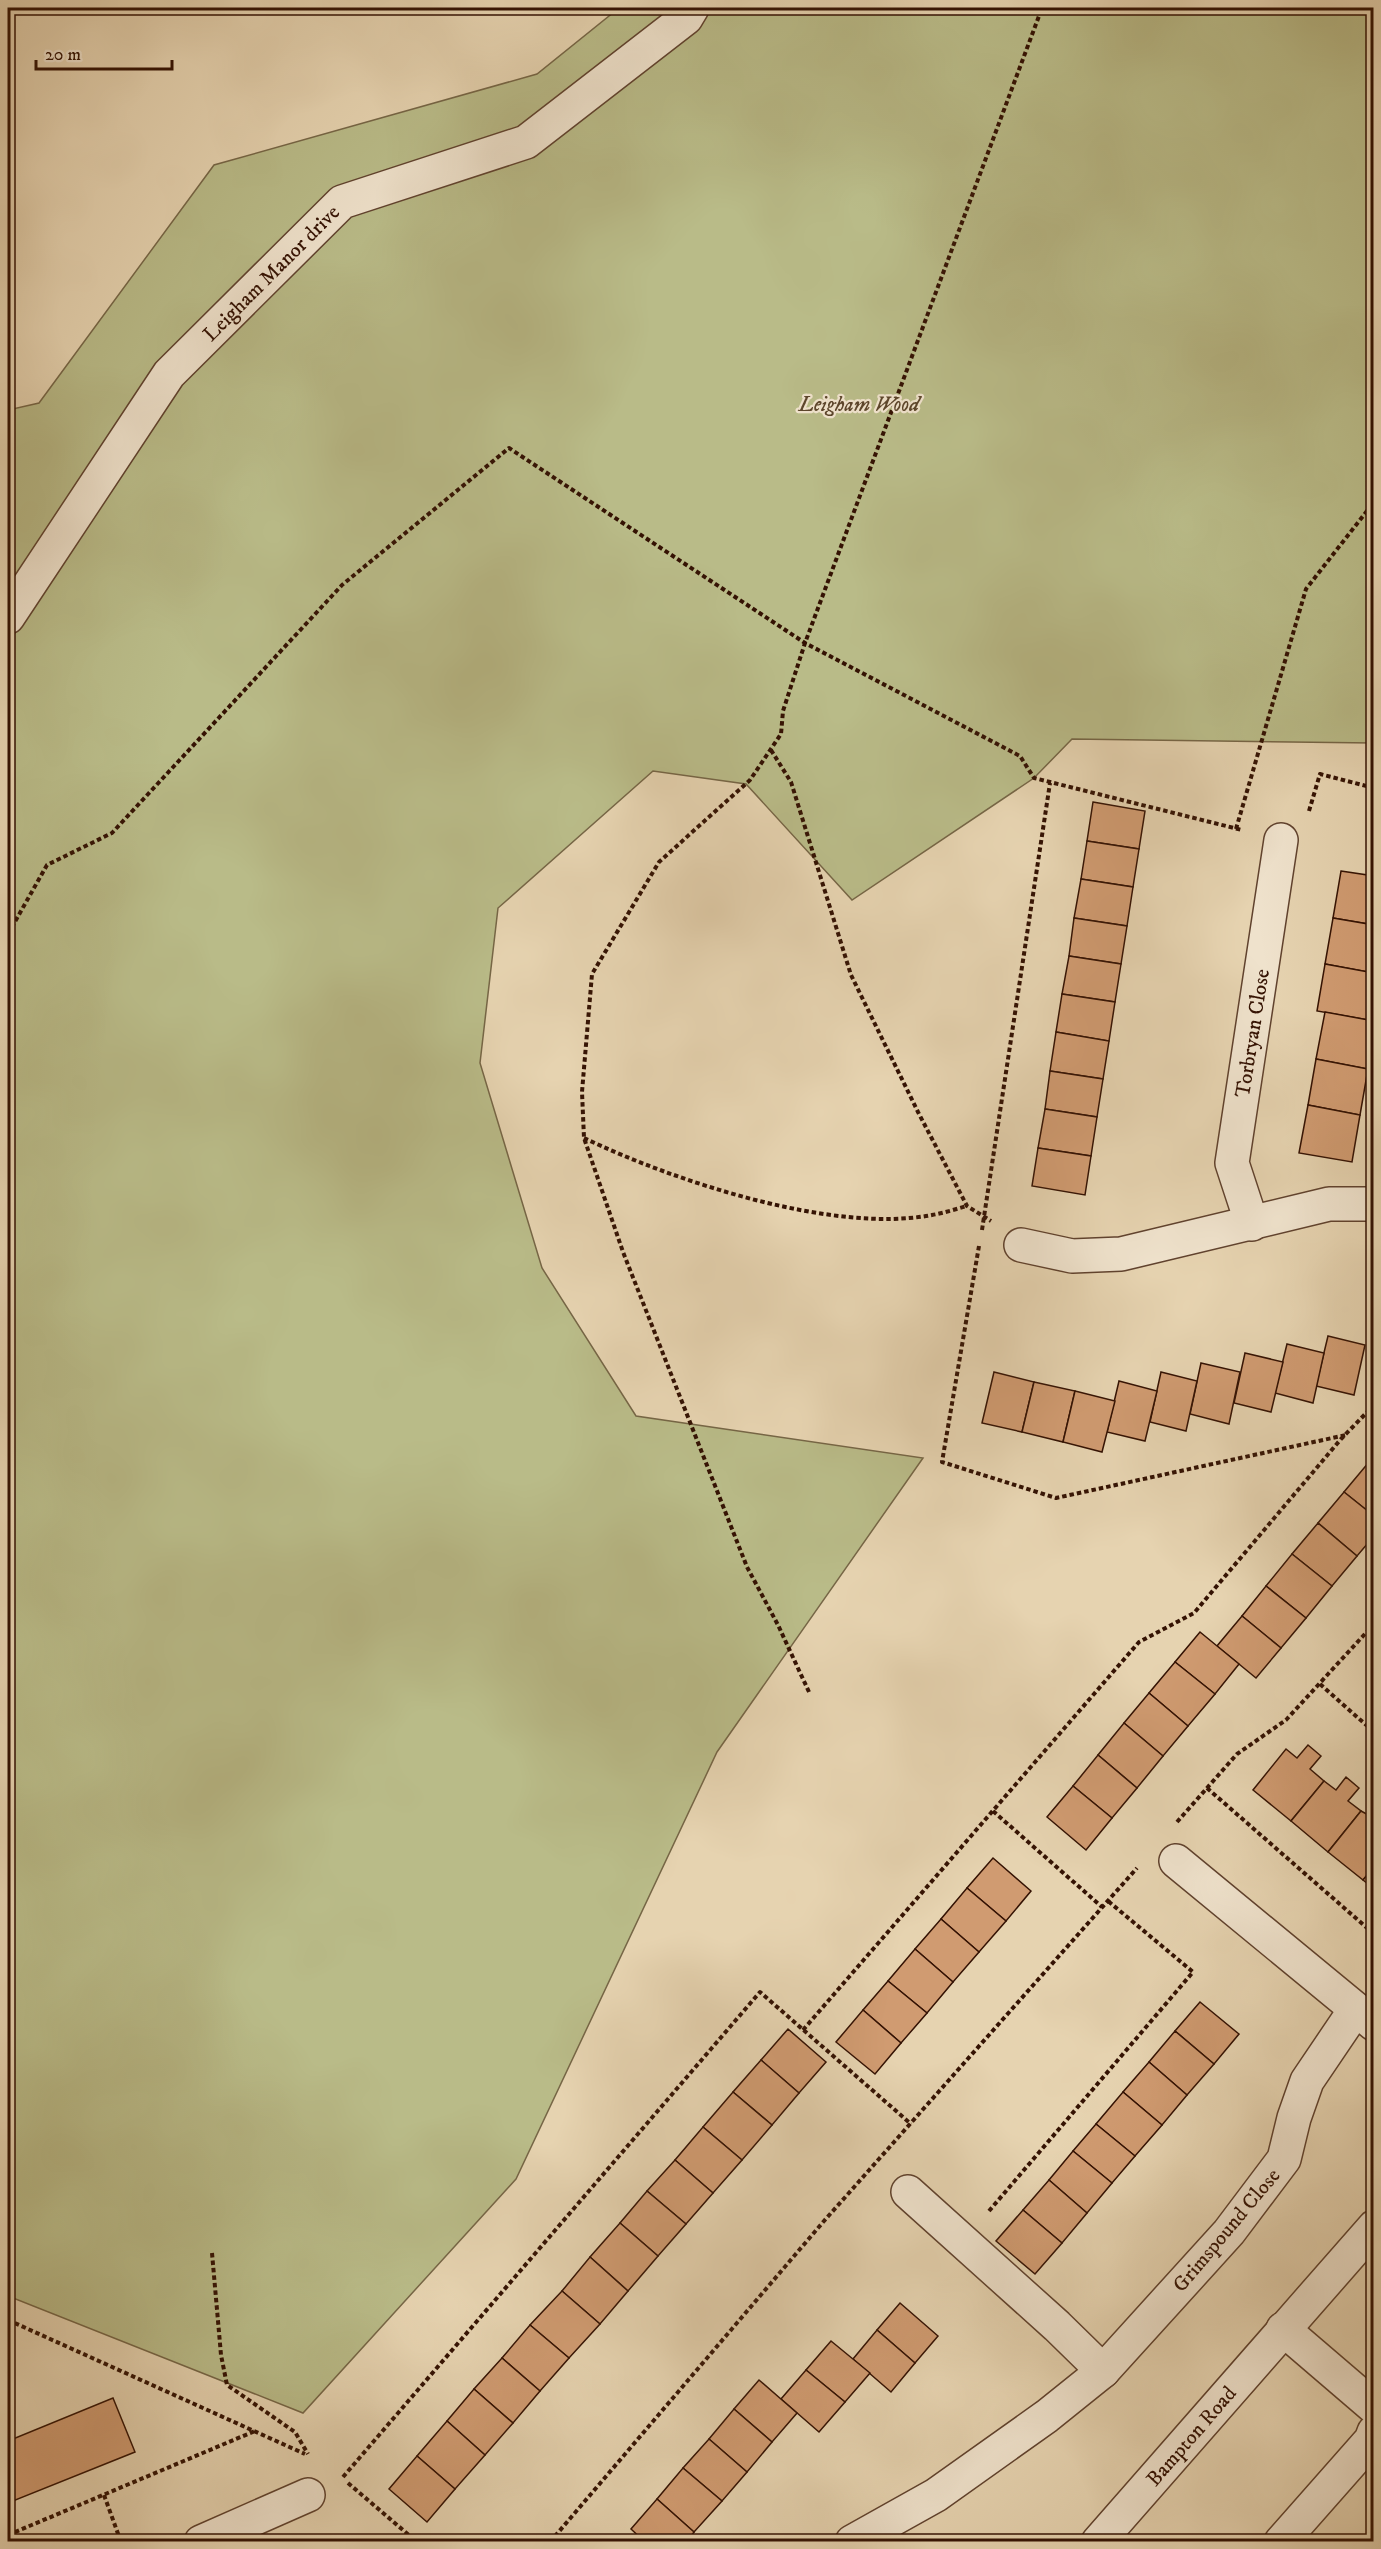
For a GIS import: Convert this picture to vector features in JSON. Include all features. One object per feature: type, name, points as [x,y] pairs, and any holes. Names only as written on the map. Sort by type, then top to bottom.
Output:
[{"type":"street","name":"Leigham Manor drive","points":[[8,617],[169,374],[342,202],[526,142],[686,18],[692,8]]},
{"type":"street","name":"Torbryan Close","points":[[1252,1224],[1232,1163],[1281,840]]},
{"type":"street","points":[[1021,1245],[1072,1256],[1121,1254],[1329,1204],[1374,1204]]},
{"type":"street","name":"Grimspound Close","points":[[852,2541],[936,2495],[1047,2416],[1103,2371],[1228,2232],[1284,2159],[1294,2118],[1307,2081],[1364,2017],[1173,1845]]},
{"type":"street","points":[[908,2192],[1103,2371]]},
{"type":"street","name":"Bampton Road","points":[[1098,2541],[1374,2227]]},
{"type":"street","points":[[1283,2329],[1374,2407]]},
{"type":"street","points":[[1281,2541],[1373,2438]]},
{"type":"street","points":[[201,2541],[308,2495]]},
{"type":"path","points":[[809,1692],[778,1624],[747,1567],[631,1274],[584,1138],[582,1092],[592,974],[659,862],[750,780],[781,734],[783,711],[805,643],[1042,8]]},
{"type":"path","points":[[8,934],[47,865],[112,833],[342,585],[509,448],[805,643],[1020,756],[1034,778],[1281,840],[1292,826],[1307,820],[1320,774],[1374,788]]},
{"type":"path","points":[[1236,829],[1306,589],[1374,502]]},
{"type":"path","points":[[771,750],[791,782],[851,975],[967,1206],[984,1215],[1050,783]]},
{"type":"path","points":[[584,1138],[621,1155],[699,1184],[806,1211],[880,1218],[931,1215],[967,1206]]},
{"type":"path","points":[[979,1246],[942,1462],[1056,1498],[1346,1435]]},
{"type":"path","points":[[803,2031],[1139,1642],[1194,1613],[1374,1405]]},
{"type":"path","points":[[1173,1845],[1207,1788],[1238,1754],[1286,1720],[1374,1624]]},
{"type":"path","points":[[1320,1684],[1374,1732]]},
{"type":"path","points":[[1207,1788],[1374,1934]]},
{"type":"path","points":[[993,1811],[1102,1907]]},
{"type":"path","points":[[550,2541],[911,2124],[1142,1862]]},
{"type":"path","points":[[963,2241],[1193,1972],[1108,1901]]},
{"type":"path","points":[[342,2478],[760,1992],[911,2124]]},
{"type":"path","points":[[8,2320],[310,2457],[295,2432],[226,2385],[221,2355],[212,2253]]},
{"type":"path","points":[[8,2535],[256,2431]]},
{"type":"path","points":[[335,2472],[417,2541]]},
{"type":"path","points":[[104,2495],[121,2541]]},
{"type":"green space","name":"Leigham Wood","points":[[619,8],[1373,8],[1373,743],[1072,739],[1034,778],[852,900],[746,784],[653,771],[498,908],[480,1063],[542,1268],[636,1416],[923,1458],[717,1752],[516,2179],[303,2413],[8,2296],[8,410],[39,403],[214,165],[537,74]]},
{"type":"building","points":[[1093,802],[1145,811],[1139,849],[1087,841]]},
{"type":"building","points":[[1087,841],[1139,849],[1133,887],[1081,879]]},
{"type":"building","points":[[1341,871],[1374,876],[1374,925],[1333,918]]},
{"type":"building","points":[[1081,879],[1133,887],[1127,926],[1074,918]]},
{"type":"building","points":[[1074,918],[1127,926],[1121,964],[1069,956]]},
{"type":"building","points":[[1333,918],[1374,925],[1374,973],[1325,964]]},
{"type":"building","points":[[1069,956],[1121,964],[1115,1002],[1062,994]]},
{"type":"building","points":[[1325,964],[1374,973],[1369,1020],[1317,1011]]},
{"type":"building","points":[[1062,994],[1115,1002],[1109,1041],[1056,1032]]},
{"type":"building","points":[[1325,1012],[1374,1021],[1368,1069],[1316,1059]]},
{"type":"building","points":[[1056,1032],[1109,1041],[1103,1079],[1050,1071]]},
{"type":"building","points":[[1316,1059],[1368,1069],[1360,1115],[1308,1105]]},
{"type":"building","points":[[1050,1071],[1103,1079],[1097,1117],[1045,1109]]},
{"type":"building","points":[[1308,1105],[1360,1115],[1352,1162],[1299,1153]]},
{"type":"building","points":[[1045,1109],[1097,1117],[1091,1156],[1038,1148]]},
{"type":"building","points":[[1038,1148],[1091,1156],[1085,1195],[1032,1186]]},
{"type":"building","points":[[1328,1336],[1365,1345],[1354,1395],[1316,1386]]},
{"type":"building","points":[[1287,1344],[1324,1353],[1313,1403],[1275,1393]]},
{"type":"building","points":[[1245,1353],[1283,1362],[1271,1412],[1234,1403]]},
{"type":"building","points":[[1201,1363],[1240,1372],[1229,1424],[1190,1414]]},
{"type":"building","points":[[994,1372],[1034,1382],[1022,1432],[982,1423]]},
{"type":"building","points":[[1161,1372],[1197,1381],[1186,1431],[1150,1422]]},
{"type":"building","points":[[1119,1381],[1157,1391],[1145,1441],[1107,1432]]},
{"type":"building","points":[[1034,1382],[1075,1391],[1063,1442],[1022,1432]]},
{"type":"building","points":[[1075,1391],[1115,1401],[1102,1452],[1063,1442]]},
{"type":"building","points":[[1369,1462],[1374,1466],[1374,1516],[1344,1492]]},
{"type":"building","points":[[1344,1492],[1374,1516],[1374,1536],[1357,1556],[1318,1523]]},
{"type":"building","points":[[1318,1523],[1357,1556],[1332,1586],[1292,1554]]},
{"type":"building","points":[[1292,1554],[1332,1586],[1306,1618],[1266,1586]]},
{"type":"building","points":[[1266,1586],[1306,1618],[1281,1648],[1242,1616]]},
{"type":"building","points":[[1242,1616],[1281,1648],[1256,1678],[1217,1646]]},
{"type":"building","points":[[1200,1632],[1239,1664],[1215,1694],[1175,1662]]},
{"type":"building","points":[[1374,1647],[1374,1659],[1367,1654]]},
{"type":"building","points":[[1175,1662],[1215,1694],[1188,1726],[1149,1693]]},
{"type":"building","points":[[1149,1693],[1188,1726],[1163,1756],[1124,1723]]},
{"type":"building","points":[[1124,1723],[1163,1756],[1137,1788],[1098,1755]]},
{"type":"building","points":[[1308,1745],[1321,1756],[1310,1769],[1324,1781],[1291,1821],[1253,1790],[1286,1749],[1297,1758]]},
{"type":"building","points":[[1098,1755],[1137,1788],[1112,1818],[1073,1786]]},
{"type":"building","points":[[1346,1777],[1359,1788],[1348,1801],[1361,1811],[1328,1852],[1291,1821],[1324,1781],[1336,1790]]},
{"type":"building","points":[[1073,1786],[1112,1818],[1086,1850],[1047,1817]]},
{"type":"building","points":[[1361,1811],[1374,1818],[1374,1867],[1363,1880],[1328,1852]]},
{"type":"building","points":[[993,1858],[1031,1891],[1006,1921],[967,1888]]},
{"type":"building","points":[[1374,1867],[1374,1889],[1363,1880]]},
{"type":"building","points":[[967,1888],[1006,1921],[979,1952],[941,1919]]},
{"type":"building","points":[[941,1919],[979,1952],[953,1982],[915,1949]]},
{"type":"building","points":[[915,1949],[953,1982],[927,2013],[888,1981]]},
{"type":"building","points":[[888,1981],[927,2013],[901,2043],[863,2010]]},
{"type":"building","points":[[1200,2002],[1239,2034],[1214,2064],[1175,2031]]},
{"type":"building","points":[[863,2010],[901,2043],[875,2074],[836,2042]]},
{"type":"building","points":[[788,2029],[826,2062],[799,2093],[761,2060]]},
{"type":"building","points":[[1175,2031],[1214,2064],[1187,2095],[1149,2062]]},
{"type":"building","points":[[761,2060],[799,2093],[772,2125],[733,2092]]},
{"type":"building","points":[[1149,2062],[1187,2095],[1162,2125],[1123,2092]]},
{"type":"building","points":[[733,2092],[772,2125],[742,2160],[703,2127]]},
{"type":"building","points":[[1123,2092],[1162,2125],[1135,2156],[1096,2124]]},
{"type":"building","points":[[1096,2124],[1135,2156],[1112,2183],[1073,2151]]},
{"type":"building","points":[[703,2127],[742,2160],[713,2193],[675,2160]]},
{"type":"building","points":[[1073,2151],[1112,2183],[1087,2213],[1049,2180]]},
{"type":"building","points":[[675,2160],[713,2193],[686,2224],[647,2191]]},
{"type":"building","points":[[1049,2180],[1087,2213],[1062,2243],[1023,2210]]},
{"type":"building","points":[[647,2191],[686,2224],[658,2256],[620,2223]]},
{"type":"building","points":[[1023,2210],[1062,2243],[1035,2274],[996,2241]]},
{"type":"building","points":[[620,2223],[658,2256],[628,2291],[590,2257]]},
{"type":"building","points":[[590,2257],[628,2291],[600,2324],[562,2291]]},
{"type":"building","points":[[562,2291],[600,2324],[569,2358],[530,2325]]},
{"type":"building","points":[[900,2303],[938,2336],[915,2363],[877,2330]]},
{"type":"building","points":[[530,2325],[569,2358],[540,2391],[502,2358]]},
{"type":"building","points":[[877,2330],[915,2363],[891,2392],[853,2359]]},
{"type":"building","points":[[831,2341],[870,2373],[845,2402],[806,2370]]},
{"type":"building","points":[[502,2358],[540,2391],[513,2423],[474,2389]]},
{"type":"building","points":[[806,2370],[845,2402],[819,2432],[781,2399]]},
{"type":"building","points":[[759,2380],[797,2413],[772,2442],[734,2409]]},
{"type":"building","points":[[474,2389],[513,2423],[485,2455],[447,2421]]},
{"type":"building","points":[[113,2398],[135,2452],[8,2503],[8,2441]]},
{"type":"building","points":[[734,2409],[772,2442],[747,2472],[709,2439]]},
{"type":"building","points":[[447,2421],[485,2455],[455,2489],[417,2456]]},
{"type":"building","points":[[709,2439],[747,2472],[722,2501],[683,2468]]},
{"type":"building","points":[[417,2456],[455,2489],[427,2522],[389,2489]]},
{"type":"building","points":[[683,2468],[722,2501],[694,2532],[657,2499]]},
{"type":"building","points":[[657,2499],[694,2532],[687,2542],[645,2542],[631,2529]]}]
